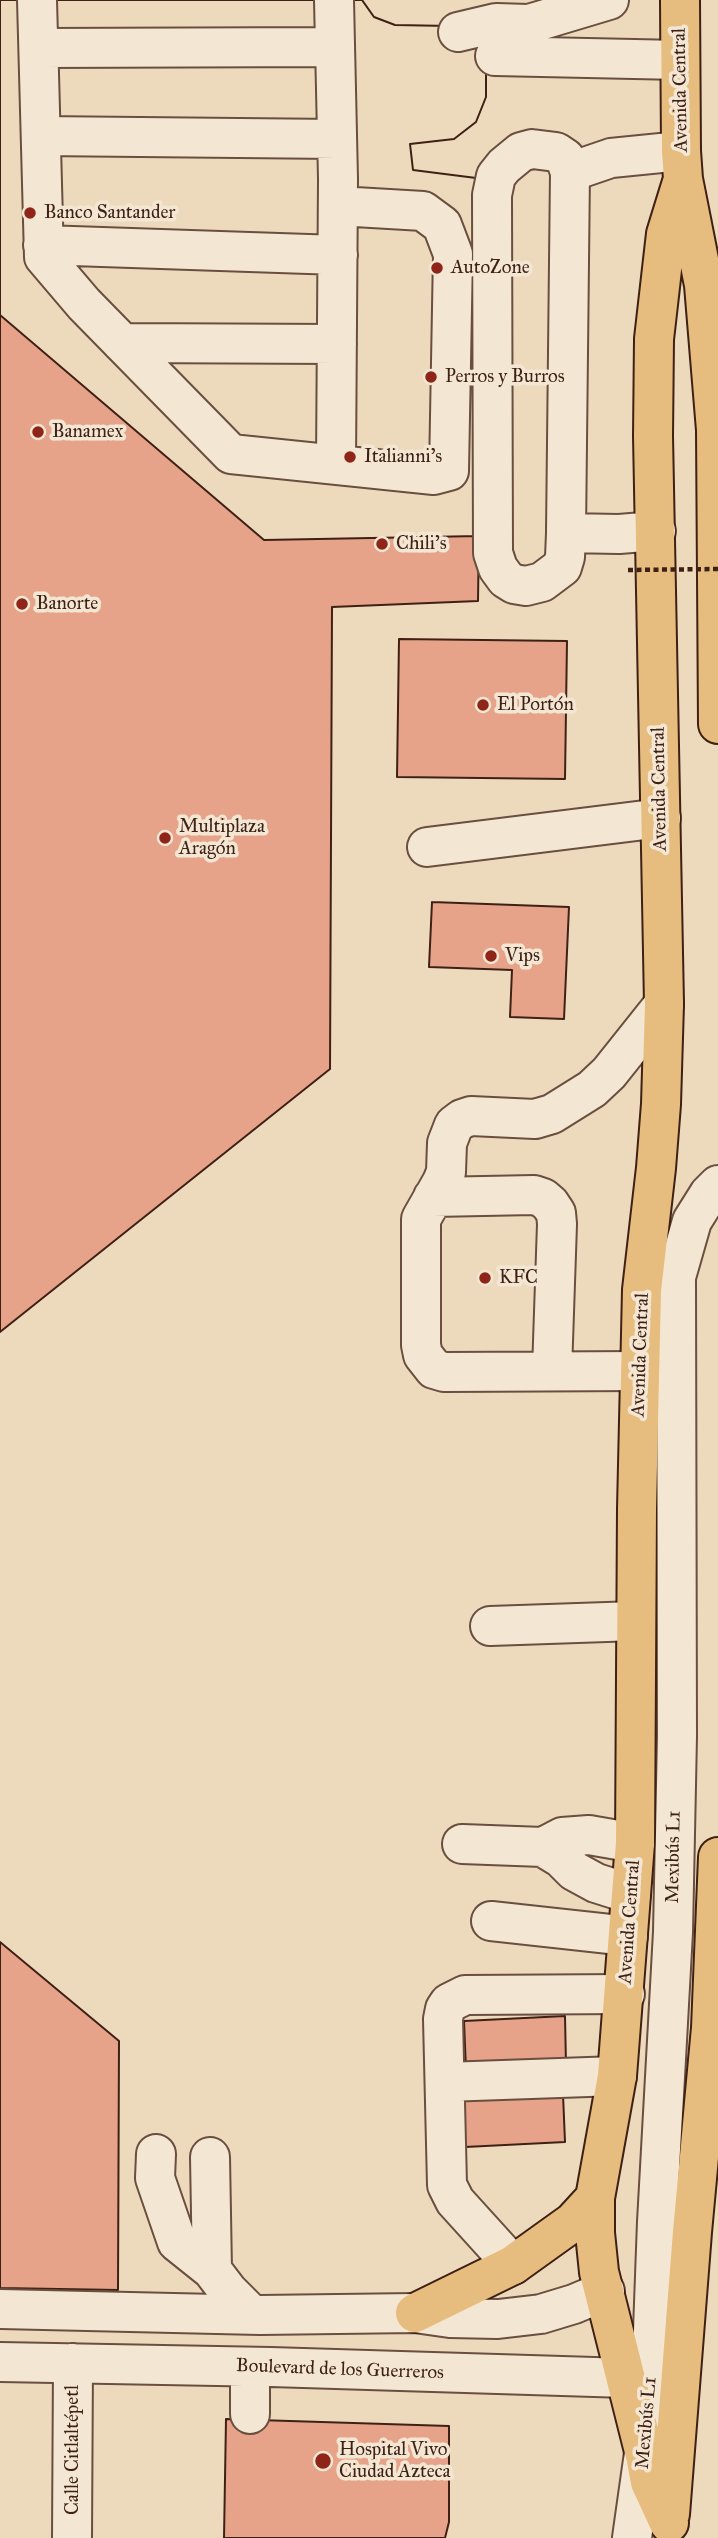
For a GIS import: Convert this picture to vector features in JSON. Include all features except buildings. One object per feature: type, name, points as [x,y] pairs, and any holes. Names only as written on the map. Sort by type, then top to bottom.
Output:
[{"type":"main road","name":"Avenida Central","points":[[680,0],[682,165],[704,285],[717,433],[718,724]]},
{"type":"main road","name":"Avenida Central","points":[[661,2533],[652,2379],[605,2291],[599,2272],[595,2198],[617,2076],[633,1871],[642,1290],[661,1104],[663,1004],[653,436],[654,339],[666,234],[682,165]]},
{"type":"main road","name":"Avenida Central","points":[[661,2533],[645,2455],[652,2379],[711,2028],[718,1857]]},
{"type":"main road","points":[[415,2313],[513,2265],[573,2222],[595,2198]]},
{"type":"street","points":[[37,0],[44,257],[122,343],[231,454],[434,475],[449,471],[453,254],[442,226],[423,211],[338,206]]},
{"type":"street","points":[[334,0],[338,206],[336,464]]},
{"type":"street","points":[[458,32],[528,24],[609,0]]},
{"type":"street","points":[[503,27],[520,37],[542,36],[569,26],[618,0]]},
{"type":"street","points":[[503,27],[680,60]]},
{"type":"street","points":[[39,48],[335,47]]},
{"type":"street","points":[[41,136],[337,139]]},
{"type":"street","points":[[533,149],[556,152],[565,158],[570,172],[566,533],[562,567],[542,582],[526,586],[514,584],[506,579],[494,559],[492,204],[496,176],[511,159],[521,152],[533,149]]},
{"type":"street","points":[[570,172],[611,159],[682,165]]},
{"type":"street","points":[[43,245],[338,255]]},
{"type":"street","points":[[122,343],[337,344]]},
{"type":"street","points":[[566,533],[620,534],[656,531]]},
{"type":"street","points":[[427,847],[661,818]]},
{"type":"street","points":[[640,1371],[444,1372],[434,1369],[428,1363],[422,1345],[421,1219],[446,1172],[447,1143],[454,1125],[471,1116],[535,1119],[552,1114],[592,1089],[609,1073],[663,1004]]},
{"type":"street","name":"Mexibús L1","points":[[652,2379],[673,1931],[677,1736],[676,1278],[692,1221],[718,1185]]},
{"type":"street","points":[[433,1197],[534,1195],[550,1204],[556,1213],[557,1223],[552,1371]]},
{"type":"street","points":[[490,1626],[636,1621]]},
{"type":"street","points":[[552,1852],[562,1837],[589,1835],[633,1871]]},
{"type":"street","points":[[462,1844],[552,1852],[574,1871],[589,1879],[633,1871]]},
{"type":"street","points":[[491,1921],[628,1936]]},
{"type":"street","points":[[513,2265],[455,2201],[447,2185],[443,2019],[449,2003],[465,1995],[625,1994]]},
{"type":"street","points":[[445,2082],[617,2076]]},
{"type":"street","points":[[156,2154],[155,2178],[177,2242],[212,2270],[228,2291],[261,2314]]},
{"type":"street","points":[[210,2157],[212,2270]]},
{"type":"street","points":[[0,2309],[261,2314],[415,2313],[450,2318],[517,2318],[574,2304],[605,2291]]},
{"type":"street","points":[[250,2414],[261,2367],[261,2314]]},
{"type":"street","name":"Boulevard de los Guerreros","points":[[0,2362],[652,2379]]},
{"type":"street","name":"Calle Citlaltépetl","points":[[72,2538],[73,2363]]},
{"type":"street","name":"Mexibús L1","points":[[632,2538],[645,2455]]},
{"type":"path","points":[[628,570],[718,569]]},
{"type":"place","name":"Banco Santander","points":[[30,213]]},
{"type":"place","name":"AutoZone","points":[[437,268]]},
{"type":"place","name":"Perros y Burros","points":[[431,377]]},
{"type":"place","name":"Banamex","points":[[38,432]]},
{"type":"place","name":"Italianni's","points":[[350,457]]},
{"type":"place","name":"Chili's","points":[[382,544]]},
{"type":"place","name":"Banorte","points":[[22,604]]},
{"type":"place","name":"El Portón","points":[[483,705]]},
{"type":"place","name":"Multiplaza Aragón","points":[[165,838]]},
{"type":"place","name":"Vips","points":[[491,956]]},
{"type":"place","name":"KFC","points":[[485,1278]]},
{"type":"place","name":"Hospital Vivo Ciudad Azteca","points":[[323,2461]]}]
